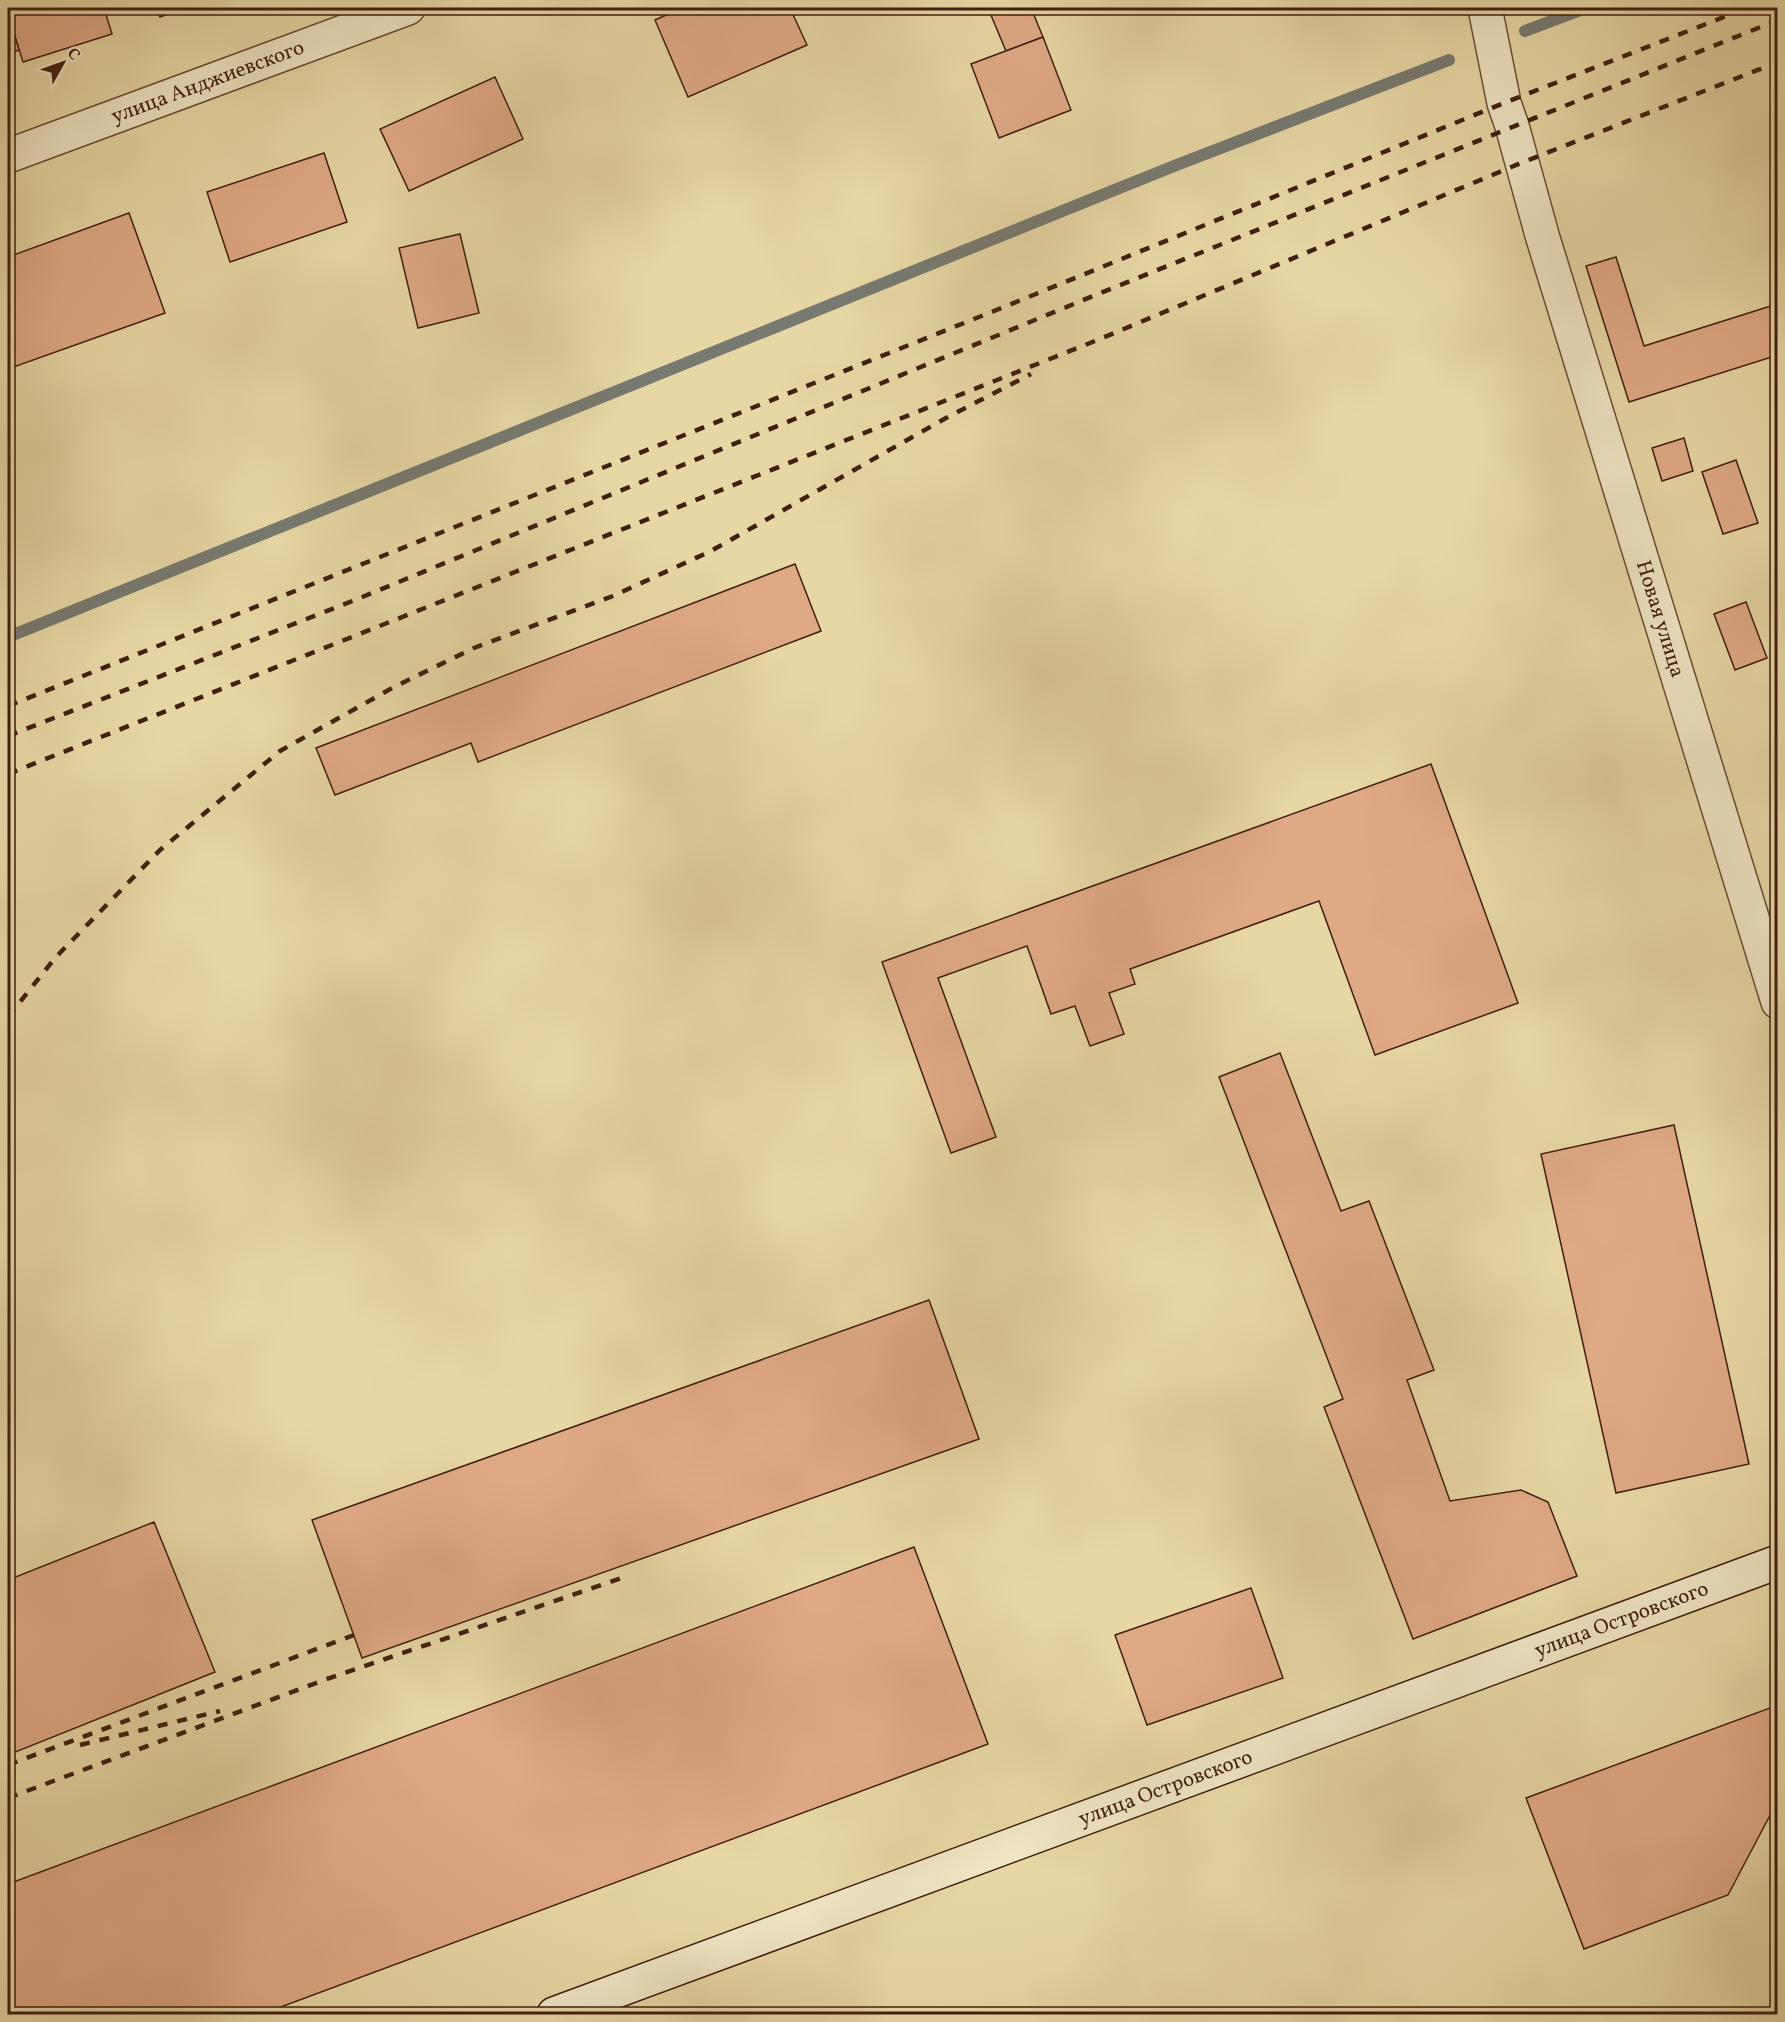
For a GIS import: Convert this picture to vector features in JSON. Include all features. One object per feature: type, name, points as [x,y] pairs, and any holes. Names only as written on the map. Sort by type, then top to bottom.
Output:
[{"type":"street","name":"улица Анджиевского","points":[[8,156],[408,8]]},
{"type":"street","name":"Новая улица","points":[[1485,8],[1499,84],[1542,235],[1778,1002]]},
{"type":"street","name":"улица Островского","points":[[554,2014],[1778,1562]]},
{"type":"building","points":[[8,8],[104,8],[112,34],[23,62]]},
{"type":"building","points":[[156,8],[184,8],[160,17]]},
{"type":"building","points":[[682,8],[790,8],[807,45],[688,97],[655,20]]},
{"type":"building","points":[[988,8],[1031,8],[1043,37],[1006,51]]},
{"type":"building","points":[[8,13],[19,50],[8,54]]},
{"type":"building","points":[[1043,37],[1071,110],[999,138],[971,64]]},
{"type":"building","points":[[495,77],[523,139],[409,191],[380,129]]},
{"type":"building","points":[[324,153],[347,222],[230,262],[207,192]]},
{"type":"building","points":[[129,213],[165,313],[8,369],[8,257]]},
{"type":"building","points":[[460,234],[479,313],[418,328],[399,248]]},
{"type":"building","points":[[1616,257],[1644,346],[1774,305],[1778,317],[1778,355],[1629,402],[1586,266]]},
{"type":"building","points":[[1684,438],[1693,471],[1662,481],[1652,448]]},
{"type":"building","points":[[1736,460],[1758,523],[1723,534],[1702,472]]},
{"type":"building","points":[[795,564],[821,631],[478,762],[471,743],[335,795],[316,748]]},
{"type":"building","points":[[1746,602],[1767,658],[1735,670],[1714,614]]},
{"type":"building","points":[[1431,764],[1518,1003],[1375,1055],[1319,901],[1130,969],[1135,984],[1109,993],[1124,1034],[1090,1046],[1075,1006],[1051,1014],[1027,946],[938,978],[996,1137],[951,1153],[882,962]]},
{"type":"building","points":[[1280,1053],[1341,1211],[1369,1201],[1434,1370],[1407,1380],[1450,1501],[1521,1490],[1548,1502],[1577,1576],[1413,1639],[1324,1407],[1343,1399],[1219,1077]]},
{"type":"building","points":[[1674,1125],[1749,1464],[1616,1493],[1541,1154]]},
{"type":"building","points":[[929,1300],[979,1439],[362,1658],[312,1520]]},
{"type":"building","points":[[154,1522],[215,1672],[8,1755],[8,1580]]},
{"type":"building","points":[[914,1547],[988,1744],[262,2014],[8,2014],[8,1884]]},
{"type":"building","points":[[1251,1588],[1283,1678],[1147,1725],[1115,1635]]},
{"type":"building","points":[[1778,1705],[1778,1800],[1728,1895],[1584,1949],[1526,1798]]},
{"type":"waterway","points":[[1525,31],[1586,8]]},
{"type":"waterway","points":[[8,637],[1174,166],[1449,60]]},
{"type":"railway","points":[[8,706],[999,309],[1504,103],[1747,8]]},
{"type":"railway","points":[[8,736],[355,600],[1098,294],[1778,20]]},
{"type":"railway","points":[[8,774],[1095,341],[1521,163],[1778,62]]},
{"type":"railway","points":[[8,1017],[55,958],[160,850],[280,751],[394,687],[474,648],[613,596],[711,551],[946,418],[1031,374]]},
{"type":"railway","points":[[8,1798],[324,1680],[622,1578]]},
{"type":"railway","points":[[8,1765],[354,1635]]},
{"type":"railway","points":[[80,1745],[220,1711]]}]
